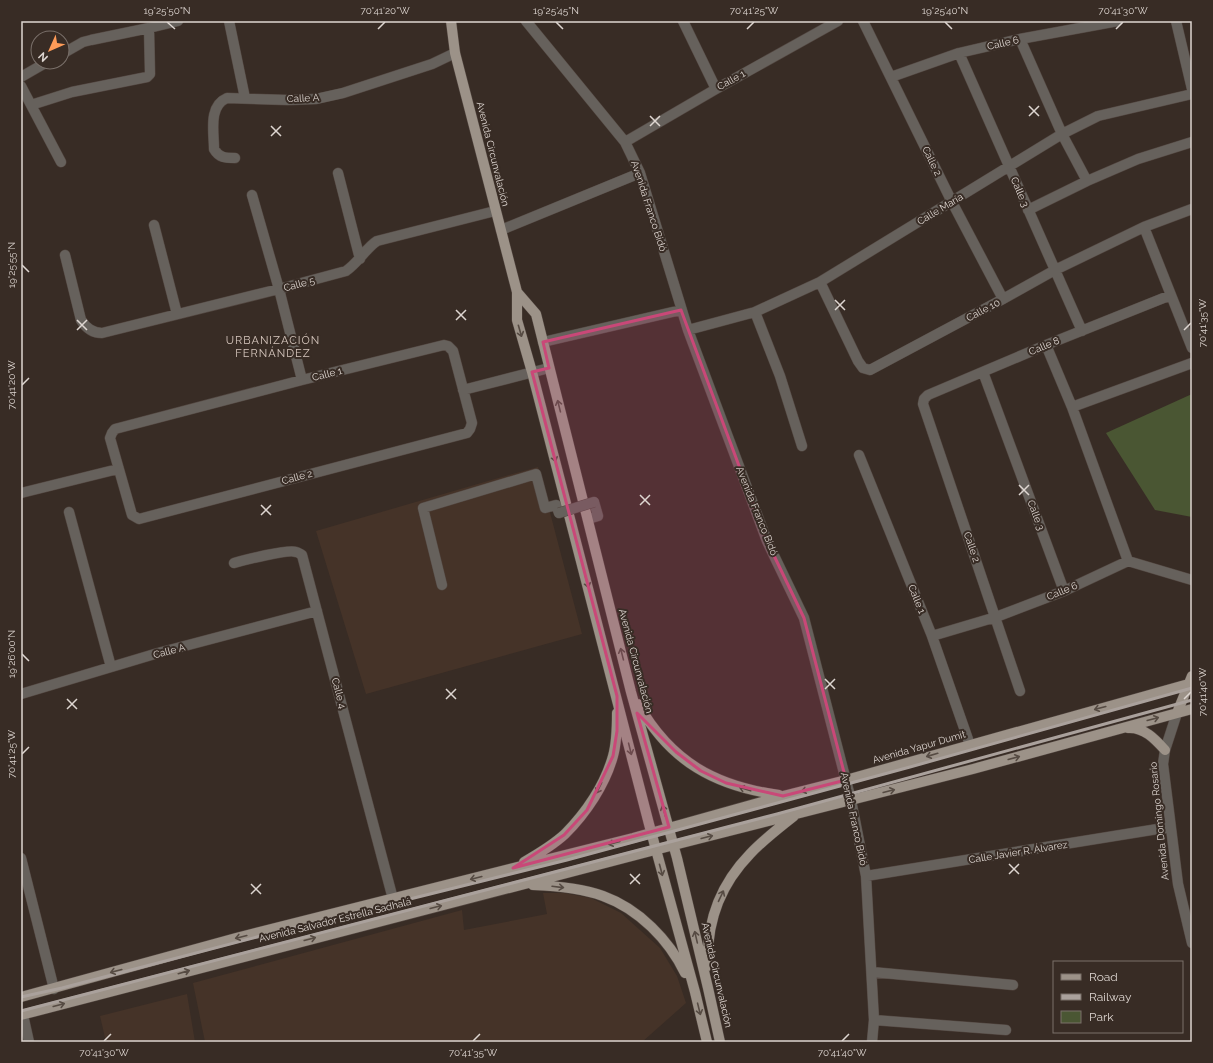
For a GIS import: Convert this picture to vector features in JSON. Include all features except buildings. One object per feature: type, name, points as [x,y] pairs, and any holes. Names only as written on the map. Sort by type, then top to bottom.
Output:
[{"type":"main road","name":"Avenida Circunvalación","points":[[451,21],[455,53],[517,292],[517,320],[532,372],[707,1042]]},
{"type":"main road","name":"Avenida Circunvalación","points":[[517,292],[536,314],[631,692],[674,845],[720,1042]]},
{"type":"main road","name":"Avenida Yapur Dumit","points":[[651,832],[846,780],[1191,681]]},
{"type":"main road","name":"Avenida Domingo Rosario","points":[[1178,713],[1191,681]]},
{"type":"main road","points":[[631,692],[657,733],[676,752],[701,771],[726,783],[753,792],[783,796]]},
{"type":"main road","points":[[513,868],[542,851],[564,835],[587,810],[600,787],[613,756],[617,731],[617,696]]},
{"type":"main road","points":[[656,849],[973,769],[1192,709]]},
{"type":"main road","points":[[1122,728],[1134,728],[1143,731],[1155,739],[1165,750]]},
{"type":"main road","points":[[708,988],[707,948],[712,918],[722,892],[735,871],[750,854],[796,814]]},
{"type":"main road","name":"Avenida Salvador Estrella Sadhalá","points":[[21,997],[236,938],[651,832]]},
{"type":"main road","name":"Avenida Salvador Estrella Sadhalá","points":[[22,1015],[656,849]]},
{"type":"main road","points":[[519,885],[551,886],[575,889],[604,896],[630,910],[655,930],[677,957],[695,992]]},
{"type":"street","points":[[70,49],[83,42],[178,21]]},
{"type":"street","points":[[229,21],[245,98]]},
{"type":"street","name":"Avenida Franco Bidó","points":[[526,21],[625,142],[640,173],[688,330],[767,541],[804,618],[851,800],[866,876],[874,1020],[872,1042]]},
{"type":"street","points":[[683,21],[716,88]]},
{"type":"street","name":"Calle 1","points":[[625,142],[716,88],[838,21]]},
{"type":"street","name":"Calle 2","points":[[863,21],[952,202],[1003,299]]},
{"type":"street","name":"Calle 6","points":[[891,77],[959,53],[1020,38],[1118,21]]},
{"type":"street","points":[[1176,21],[1192,89]]},
{"type":"street","points":[[32,104],[72,92],[147,77],[150,74],[149,28]]},
{"type":"street","points":[[1020,38],[1062,134],[1087,181]]},
{"type":"street","name":"Calle A","points":[[235,158],[221,157],[214,149],[214,112],[222,100],[227,98],[288,100],[316,99],[343,93],[432,64],[455,53]]},
{"type":"street","name":"Calle 3","points":[[959,53],[1082,331]]},
{"type":"street","points":[[21,77],[34,70]]},
{"type":"street","points":[[21,86],[32,104],[61,162]]},
{"type":"street","name":"Calle María","points":[[688,330],[755,312],[820,282],[1062,134],[1098,116],[1192,94]]},
{"type":"street","points":[[1028,210],[1087,181],[1138,159],[1192,142]]},
{"type":"street","points":[[338,172],[360,259]]},
{"type":"street","points":[[501,230],[640,173]]},
{"type":"street","points":[[252,194],[279,289],[302,380]]},
{"type":"street","name":"Calle 10","points":[[820,282],[858,361],[863,368],[870,370],[1055,270],[1144,228],[1192,209]]},
{"type":"street","name":"Calle 5","points":[[65,255],[81,320],[91,331],[102,333],[346,271],[377,241],[495,211]]},
{"type":"street","points":[[154,224],[177,314]]},
{"type":"street","points":[[1144,228],[1192,348]]},
{"type":"street","name":"Calle 8","points":[[923,404],[924,399],[928,395],[1046,345],[1171,295]]},
{"type":"street","points":[[543,342],[682,310]]},
{"type":"street","points":[[755,312],[780,376],[802,446]]},
{"type":"street","name":"Calle 1","points":[[118,468],[110,438],[115,430],[302,380],[444,345],[448,346],[453,351],[463,390]]},
{"type":"street","points":[[1046,345],[1072,407],[1128,561],[1192,580]]},
{"type":"street","points":[[1072,407],[1192,363]]},
{"type":"street","points":[[463,390],[549,368]]},
{"type":"street","name":"Calle 3","points":[[984,372],[1064,591]]},
{"type":"street","name":"Calle 2","points":[[118,468],[132,515],[139,519],[467,433],[472,423],[463,390]]},
{"type":"street","name":"Calle 2","points":[[923,404],[1020,691]]},
{"type":"street","name":"Calle 1","points":[[859,455],[932,636],[970,745]]},
{"type":"street","points":[[21,493],[118,468]]},
{"type":"street","points":[[442,585],[423,508],[536,474],[545,508],[556,505],[559,513],[594,502],[598,516],[588,519]]},
{"type":"street","points":[[69,512],[111,668]]},
{"type":"street","name":"Calle 4","points":[[234,563],[259,557],[296,552],[302,555],[392,899]]},
{"type":"street","name":"Calle 6","points":[[932,636],[996,618],[1064,591],[1128,561]]},
{"type":"street","name":"Calle A","points":[[21,694],[158,653],[317,611]]},
{"type":"street","name":"Avenida Domingo Rosario","points":[[1178,713],[1165,750],[1163,764],[1178,884],[1187,904],[1192,944]]},
{"type":"street","name":"Calle Javier R. Álvarez","points":[[866,876],[1170,827]]},
{"type":"street","points":[[21,858],[54,988]]},
{"type":"street","points":[[872,972],[1013,986]]},
{"type":"street","points":[[22,1015],[29,1042]]},
{"type":"street","points":[[874,1020],[1006,1030]]},
{"type":"highlighted area","points":[[681,310],[767,541],[804,618],[846,780],[783,796],[726,783],[701,771],[676,752],[637,713],[669,827],[513,868],[564,835],[587,810],[613,756],[617,731],[617,696],[532,372],[549,368],[543,342]]},
{"type":"shaded area","points":[[538,467],[582,634],[366,694],[316,531]]},
{"type":"shaded area","points":[[543,893],[564,893],[591,898],[621,913],[660,948],[677,976],[686,1003],[642,1042],[205,1042],[193,983],[462,910],[464,930],[547,914]]},
{"type":"shaded area","points":[[187,994],[195,1042],[106,1042],[100,1016]]},
{"type":"green space","points":[[1192,394],[1192,517],[1155,510],[1106,433]]},
{"type":"railway","points":[[21,997],[62,988],[257,937],[567,860],[910,767],[1192,688]]},
{"type":"railway","points":[[21,1011],[777,814],[1192,700]]},
{"type":"district","name":"URBANIZACIÓN FERNÁNDEZ","points":[[273,346]]}]
